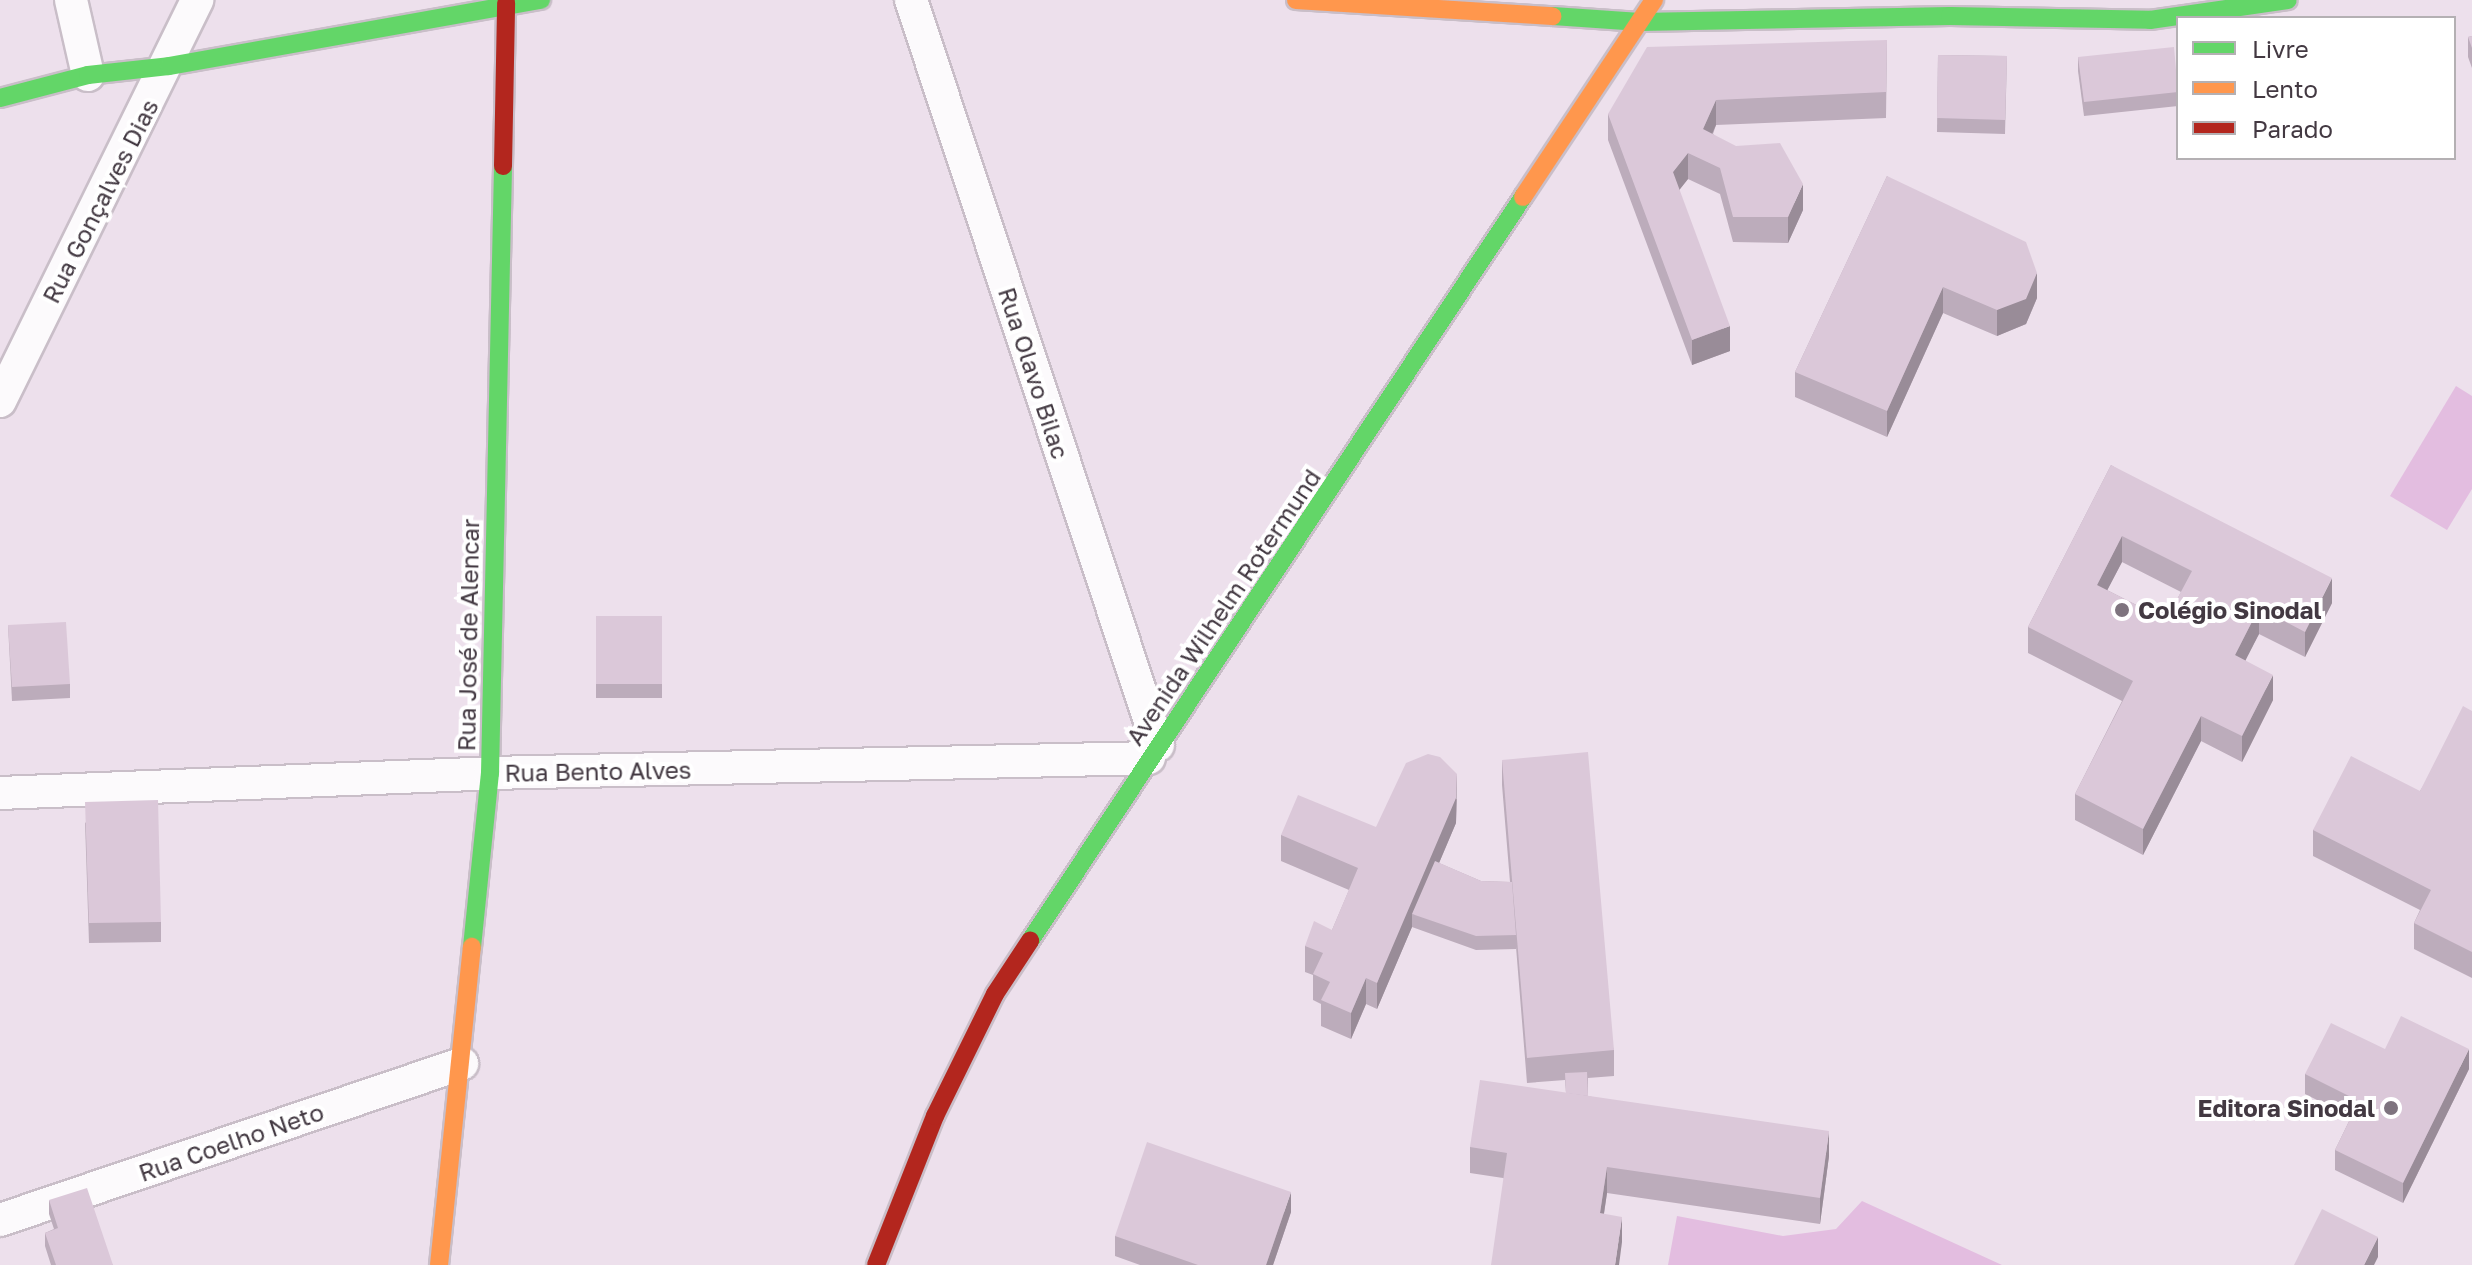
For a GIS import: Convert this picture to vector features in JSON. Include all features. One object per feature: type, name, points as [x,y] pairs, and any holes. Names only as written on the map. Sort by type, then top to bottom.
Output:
[{"type":"street","points":[[71,0],[88,75]]},
{"type":"street","name":"Rua Gonçalves Dias","points":[[0,401],[169,66],[197,0]]},
{"type":"street","points":[[0,98],[88,75],[169,66],[506,3],[541,0]]},
{"type":"street","name":"Rua Olavo Bilac","points":[[911,0],[1153,752]]},
{"type":"street","points":[[1296,0],[1640,22],[1950,16],[2150,20],[2176,16]]},
{"type":"street","name":"Avenida Wilhelm Rotermund","points":[[876,1265],[935,1116],[995,994],[1153,752],[1275,579],[1654,0]]},
{"type":"street","points":[[2178,16],[2288,0]]},
{"type":"street","name":"Rua José de Alencar","points":[[439,1265],[490,773],[506,3]]},
{"type":"street","name":"Rua Bento Alves","points":[[0,793],[490,773],[1153,752]]},
{"type":"street","name":"Rua Coelho Neto","points":[[0,1220],[462,1064]]},
{"type":"shaded area","points":[[2456,386],[2472,396],[2472,489],[2447,530],[2390,496]]},
{"type":"shaded area","points":[[1862,1201],[2002,1265],[1668,1265],[1677,1216],[1783,1236],[1836,1229]]},
{"type":"building","points":[[1887,40],[1886,92],[1716,100],[1703,129],[1736,146],[1780,143],[1803,184],[1788,217],[1733,217],[1720,168],[1688,153],[1673,172],[1730,326],[1692,340],[1608,114],[1647,47]]},
{"type":"building","points":[[2174,47],[2176,92],[2084,102],[2078,57]]},
{"type":"building","points":[[1938,55],[2007,56],[2005,120],[1937,118]]},
{"type":"building","points":[[1887,176],[2026,242],[2037,273],[2026,299],[1997,310],[1943,287],[1887,411],[1795,372]]},
{"type":"building","points":[[2111,465],[2332,578],[2305,632],[2259,608],[2235,655],[2273,675],[2242,736],[2201,716],[2143,829],[2075,794],[2133,681],[2028,627]],"holes":[[[2122,536],[2192,571],[2166,620],[2097,585]]]},
{"type":"building","points":[[596,616],[662,616],[662,684],[596,684]]},
{"type":"building","points":[[66,622],[70,684],[12,687],[8,625]]},
{"type":"building","points":[[2463,706],[2472,711],[2472,952],[2414,923],[2431,890],[2313,830],[2351,756],[2420,791]]},
{"type":"building","points":[[1588,752],[1614,1050],[1527,1058],[1502,760]]},
{"type":"building","points":[[1428,754],[1440,757],[1457,774],[1456,798],[1377,983],[1366,978],[1351,1013],[1321,1000],[1330,982],[1313,974],[1323,953],[1305,946],[1314,921],[1332,930],[1358,868],[1281,835],[1298,795],[1376,827],[1406,763]]},
{"type":"building","points":[[158,800],[161,922],[89,923],[85,802]]},
{"type":"building","points":[[1435,861],[1481,881],[1512,882],[1516,935],[1476,936],[1412,914]]},
{"type":"building","name":"Editora Sinodal","points":[[2401,1016],[2469,1049],[2403,1183],[2335,1150],[2359,1101],[2305,1074],[2331,1023],[2385,1049]]},
{"type":"building","points":[[1587,1072],[1588,1096],[1566,1093],[1565,1073]]},
{"type":"building","points":[[1480,1080],[1829,1131],[1820,1198],[1607,1167],[1600,1213],[1622,1217],[1615,1265],[1491,1265],[1507,1153],[1470,1147]]},
{"type":"building","points":[[1147,1142],[1291,1192],[1266,1265],[1198,1265],[1115,1236]]},
{"type":"building","points":[[87,1188],[113,1265],[56,1265],[45,1233],[58,1228],[49,1200]]},
{"type":"building","points":[[2322,1209],[2378,1237],[2364,1265],[2294,1265]]},
{"type":"traffic: fast","points":[[0,98],[88,75],[169,66],[541,0]]},
{"type":"traffic: fast","points":[[2178,16],[2288,0]]},
{"type":"traffic: fast","points":[[1553,16],[1640,22],[1950,16],[2150,20],[2176,16]]},
{"type":"traffic: fast","points":[[472,947],[490,773],[503,166]]},
{"type":"traffic: fast","points":[[1030,941],[1523,197]]},
{"type":"traffic: slow","points":[[1296,0],[1553,16]]},
{"type":"traffic: slow","points":[[1523,197],[1654,0]]},
{"type":"traffic: slow","points":[[439,1265],[472,947]]},
{"type":"traffic: jam","points":[[503,166],[506,3]]},
{"type":"traffic: jam","points":[[876,1265],[935,1116],[995,994],[1030,941]]},
{"type":"place","name":"Colégio Sinodal","points":[[2122,610]]},
{"type":"place","name":"Editora Sinodal","points":[[2391,1108]]}]
